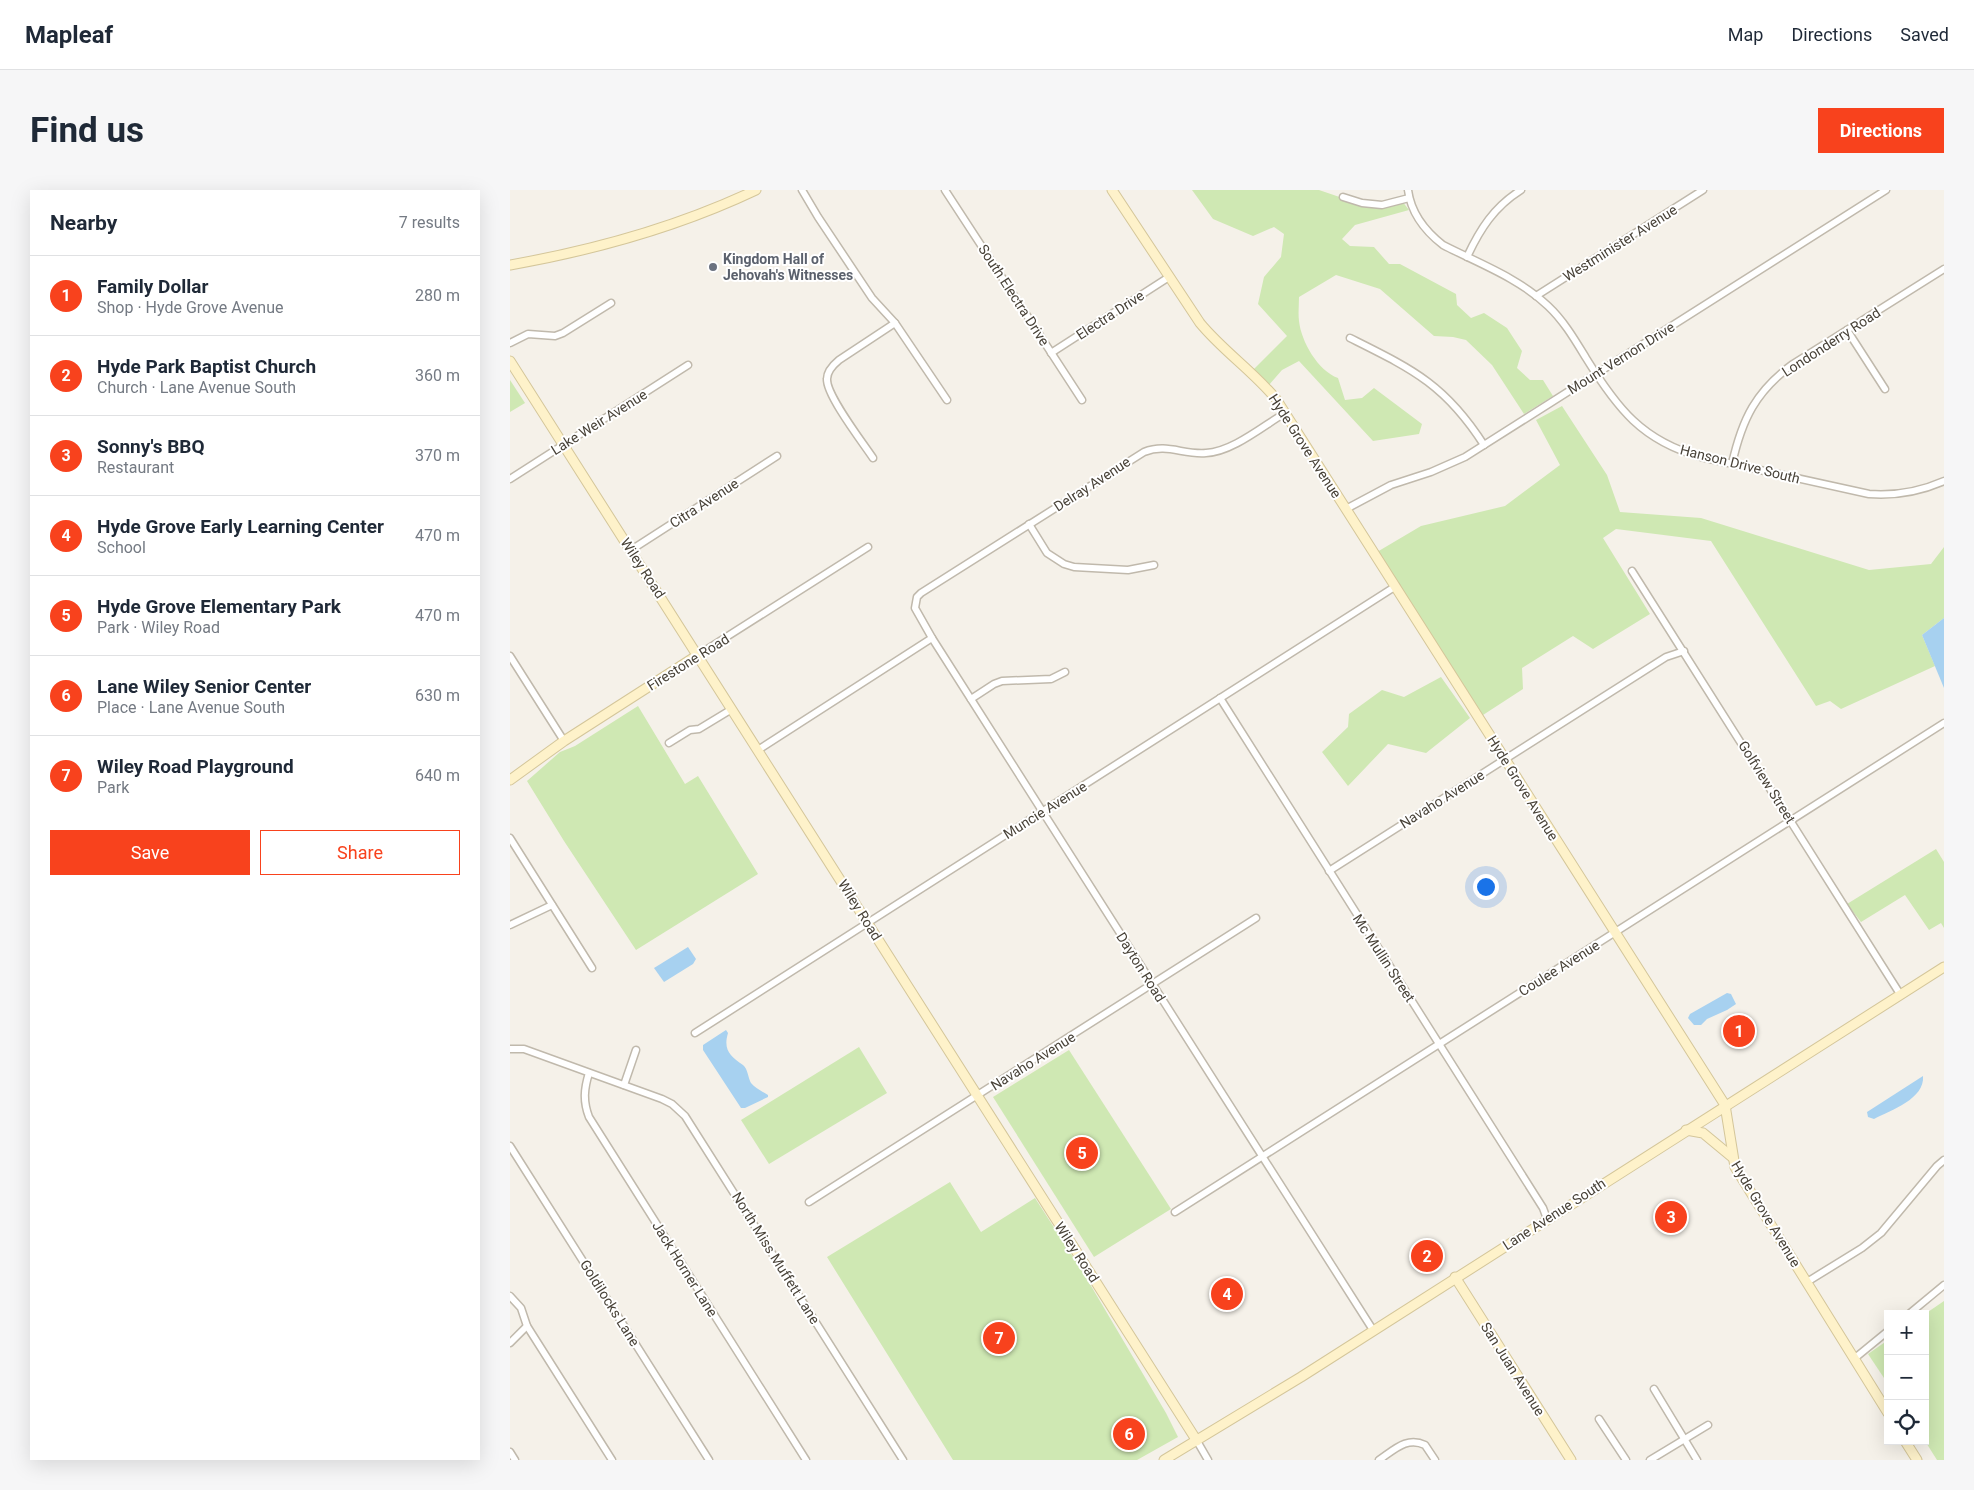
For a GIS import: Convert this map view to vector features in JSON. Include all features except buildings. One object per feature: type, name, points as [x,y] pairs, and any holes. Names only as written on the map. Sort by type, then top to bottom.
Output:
[{"type":"street","points":[[510,265],[563,256],[650,232],[680,222],[756,190]]},
{"type":"street","points":[[802,190],[872,298],[895,323],[947,400]]},
{"type":"street","name":"South Electra Drive","points":[[945,190],[1082,400]]},
{"type":"street","name":"Hyde Grove Avenue","points":[[1112,190],[1191,312],[1214,340],[1266,387],[1285,412],[1396,586],[1725,1105],[1735,1167],[1884,1406]]},
{"type":"street","name":"Hanson Drive South","points":[[1408,190],[1409,198],[1419,221],[1430,235],[1443,245],[1506,277],[1548,306],[1570,332],[1596,374],[1621,409],[1649,434],[1688,454],[1869,494],[1898,495],[1944,481]]},
{"type":"street","points":[[1466,257],[1480,230],[1494,212],[1521,190]]},
{"type":"street","name":"Westminister Avenue","points":[[1536,296],[1703,190]]},
{"type":"street","name":"Mount Vernon Drive","points":[[1346,509],[1390,484],[1451,465],[1886,190]]},
{"type":"street","points":[[1343,197],[1382,205],[1409,198]]},
{"type":"street","name":"Londonderry Road","points":[[1732,464],[1742,424],[1751,408],[1771,382],[1793,364],[1944,269]]},
{"type":"street","name":"Electra Drive","points":[[1052,353],[1169,278]]},
{"type":"street","points":[[510,343],[528,334],[556,336],[564,333],[611,303]]},
{"type":"street","points":[[872,458],[830,393],[827,379],[832,366],[839,360],[895,323]]},
{"type":"street","points":[[1847,330],[1885,389]]},
{"type":"street","points":[[1350,338],[1400,364],[1434,385],[1463,413],[1484,445]]},
{"type":"street","name":"Wiley Road","points":[[510,361],[1208,1460]]},
{"type":"street","name":"Lake Weir Avenue","points":[[510,479],[688,365]]},
{"type":"street","name":"Delray Avenue","points":[[916,602],[921,593],[1144,452],[1159,447],[1204,454],[1222,450],[1285,412]]},
{"type":"street","name":"Citra Avenue","points":[[631,550],[777,456]]},
{"type":"street","points":[[1029,524],[1047,553],[1064,564],[1074,567],[1128,570],[1154,565]]},
{"type":"street","name":"Firestone Road","points":[[510,780],[564,741],[868,547]]},
{"type":"street","name":"Golfview Street","points":[[1632,571],[1900,994]]},
{"type":"street","name":"Muncie Avenue","points":[[695,1032],[1396,586]]},
{"type":"street","name":"Dayton Road","points":[[916,602],[917,613],[932,638],[1373,1330]]},
{"type":"street","points":[[758,750],[932,638]]},
{"type":"street","name":"Navaho Avenue","points":[[1329,871],[1666,657],[1684,651]]},
{"type":"street","points":[[510,656],[564,741]]},
{"type":"street","points":[[971,699],[1002,681],[1051,679],[1065,672]]},
{"type":"street","name":"Mc Mullin Street","points":[[1220,698],[1547,1218]]},
{"type":"street","points":[[669,743],[690,730],[699,729],[732,709]]},
{"type":"street","name":"Coulee Avenue","points":[[1175,1212],[1944,723]]},
{"type":"street","points":[[510,838],[592,968]]},
{"type":"street","points":[[510,925],[552,905]]},
{"type":"street","name":"Navaho Avenue","points":[[809,1202],[1256,918]]},
{"type":"street","name":"Lane Avenue South","points":[[1164,1460],[1373,1330],[1944,967]]},
{"type":"street","name":"North Miss Muffett Lane","points":[[510,1049],[524,1049],[624,1085],[672,1104],[686,1116],[903,1460]]},
{"type":"street","points":[[624,1085],[636,1050]]},
{"type":"street","name":"Jack Horner Lane","points":[[590,1073],[585,1086],[584,1098],[589,1117],[806,1460]]},
{"type":"street","points":[[1686,1130],[1703,1133],[1732,1157]]},
{"type":"street","name":"Goldilocks Lane","points":[[510,1146],[708,1460]]},
{"type":"street","points":[[1807,1282],[1862,1248],[1881,1233],[1944,1160]]},
{"type":"street","name":"San Juan Avenue","points":[[1455,1277],[1571,1460]]},
{"type":"street","points":[[1914,1310],[1944,1285]]},
{"type":"street","points":[[510,1296],[521,1308],[527,1326],[612,1460]]},
{"type":"street","points":[[510,1343],[527,1326]]},
{"type":"street","points":[[1854,1358],[1884,1334]]},
{"type":"street","points":[[1654,1389],[1698,1460]]},
{"type":"street","points":[[1599,1419],[1626,1460]]},
{"type":"street","points":[[1650,1460],[1708,1426]]},
{"type":"street","points":[[1379,1460],[1404,1443],[1411,1441],[1418,1441],[1425,1445],[1435,1460]]},
{"type":"street","points":[[1908,1445],[1917,1460]]},
{"type":"street","points":[[510,1452],[515,1460]]},
{"type":"green space","points":[[1192,190],[1319,190],[1363,205],[1402,201],[1409,210],[1355,225],[1342,239],[1350,246],[1374,247],[1389,264],[1400,264],[1456,294],[1457,305],[1471,318],[1484,313],[1507,328],[1522,351],[1517,368],[1530,380],[1543,380],[1553,396],[1524,414],[1492,365],[1466,340],[1434,336],[1380,289],[1336,275],[1299,297],[1300,329],[1307,346],[1317,362],[1338,378],[1345,400],[1362,398],[1374,388],[1422,424],[1419,434],[1373,441],[1299,361],[1282,370],[1269,385],[1253,370],[1287,336],[1258,304],[1264,277],[1281,257],[1284,234],[1274,227],[1253,236],[1213,219]]},
{"type":"green space","points":[[510,380],[525,403],[510,412]]},
{"type":"green space","points":[[1562,406],[1607,475],[1620,512],[1701,518],[1869,570],[1931,564],[1944,547],[1944,618],[1922,635],[1935,666],[1841,709],[1830,701],[1816,706],[1711,541],[1616,529],[1603,538],[1650,614],[1593,649],[1573,636],[1522,668],[1523,689],[1483,715],[1377,552],[1421,526],[1505,506],[1560,465],[1536,420]]},
{"type":"green space","points":[[1441,677],[1470,718],[1426,753],[1388,744],[1348,786],[1322,752],[1348,727],[1349,714],[1382,690],[1404,697]]},
{"type":"green space","points":[[638,706],[685,784],[698,776],[758,874],[636,950],[527,781],[560,752],[575,746]]},
{"type":"green space","points":[[1936,849],[1944,862],[1944,928],[1941,923],[1929,930],[1905,895],[1861,922],[1847,904]]},
{"type":"green space","points":[[859,1047],[887,1093],[769,1164],[741,1120]]},
{"type":"green space","points":[[1069,1050],[1171,1209],[1094,1257],[993,1097]]},
{"type":"green space","points":[[950,1182],[981,1232],[1035,1198],[1084,1274],[1166,1413],[1178,1437],[1137,1460],[953,1460],[827,1257]]},
{"type":"green space","points":[[1944,1301],[1944,1460],[1937,1460],[1928,1445],[1929,1311]]},
{"type":"green space","points":[[1884,1343],[1884,1378],[1868,1354]]},
{"type":"water","points":[[1944,618],[1944,688],[1922,635]]},
{"type":"water","points":[[688,947],[696,959],[693,964],[664,982],[654,968]]},
{"type":"water","points":[[1727,993],[1731,994],[1736,1004],[1727,1010],[1707,1019],[1701,1025],[1694,1025],[1688,1018],[1690,1014]]},
{"type":"water","points":[[726,1030],[728,1033],[726,1044],[729,1052],[734,1059],[745,1067],[751,1083],[768,1095],[768,1097],[745,1108],[741,1108],[703,1050],[703,1045]]},
{"type":"water","points":[[1923,1076],[1919,1091],[1906,1103],[1874,1119],[1868,1117],[1867,1112]]},
{"type":"place","name":"Kingdom Hall of Jehovah's Witnesses","points":[[713,267]]},
{"type":"place","name":"Family Dollar","points":[[1739,1031]]},
{"type":"place","name":"Hyde Grove Elementary Park","points":[[1082,1153]]},
{"type":"place","name":"Sonny's BBQ","points":[[1671,1217]]},
{"type":"place","name":"Hyde Park Baptist Church","points":[[1427,1256]]},
{"type":"place","name":"Hyde Grove Early Learning Center","points":[[1227,1294]]},
{"type":"place","name":"Wiley Road Playground","points":[[999,1338]]},
{"type":"place","name":"Lane Wiley Senior Center","points":[[1129,1434]]}]
